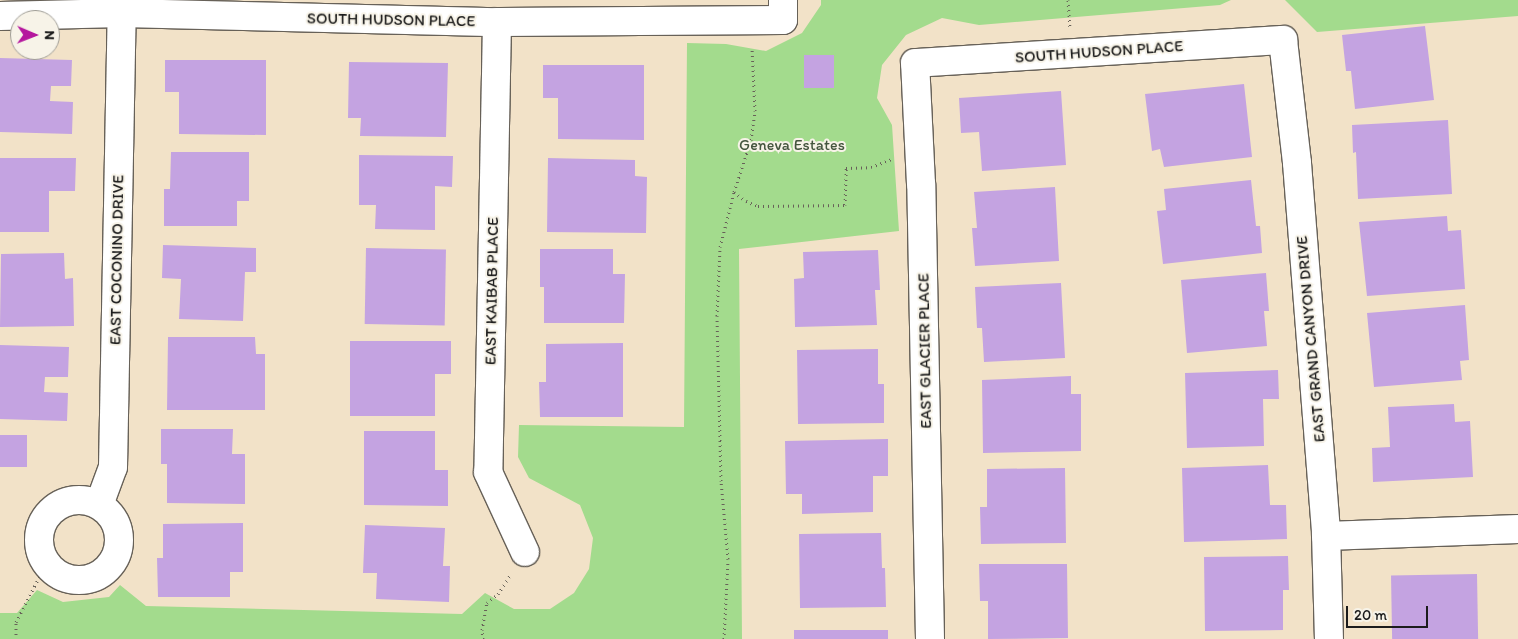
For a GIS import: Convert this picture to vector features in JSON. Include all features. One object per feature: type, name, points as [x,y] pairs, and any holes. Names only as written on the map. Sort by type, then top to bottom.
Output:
[{"type":"street","name":"SOUTH HUDSON PLACE","points":[[0,16],[122,13],[497,22],[750,20],[783,10]]},
{"type":"street","name":"EAST COCONINO DRIVE","points":[[99,505],[114,466],[122,13]]},
{"type":"street","name":"EAST KAIBAB PLACE","points":[[497,22],[488,472],[525,552]]},
{"type":"street","name":"SOUTH HUDSON PLACE","points":[[915,63],[1283,40]]},
{"type":"street","name":"EAST GRAND CANYON DRIVE","points":[[1283,40],[1297,163],[1326,536],[1329,639]]},
{"type":"street","name":"EAST GLACIER PLACE","points":[[915,63],[920,157],[930,639]]},
{"type":"street","points":[[76,500],[87,500],[99,505],[112,516],[118,530],[119,547],[113,562],[107,570],[93,579],[69,580],[54,573],[46,564],[40,552],[38,536],[47,515],[55,506],[76,500]]},
{"type":"street","points":[[1326,536],[1518,529]]},
{"type":"path","points":[[724,639],[728,558],[721,481],[717,316],[720,248],[734,192],[751,140],[755,111],[750,20]]},
{"type":"path","points":[[734,192],[746,202],[758,206],[845,205],[846,168],[871,167],[890,160],[920,157]]},
{"type":"path","points":[[483,639],[482,630],[487,603],[498,594],[525,552]]},
{"type":"path","points":[[16,639],[16,622],[46,564]]},
{"type":"green space","name":"Geneva Estates","points":[[821,0],[1231,0],[1220,5],[979,25],[942,18],[906,35],[882,65],[877,98],[892,125],[899,231],[739,249],[742,639],[0,639],[0,613],[17,613],[37,590],[63,602],[109,597],[120,585],[146,606],[462,614],[485,593],[514,609],[550,609],[574,593],[589,569],[593,538],[580,505],[529,478],[518,457],[519,425],[684,427],[687,43],[726,44],[766,51],[802,33],[821,5]]},
{"type":"green space","points":[[1285,0],[1518,0],[1518,16],[1317,32]]},
{"type":"building","points":[[1425,26],[1434,100],[1355,109],[1351,71],[1346,71],[1342,35]]},
{"type":"building","points":[[804,55],[834,55],[834,88],[804,88]]},
{"type":"building","points":[[0,58],[10,58],[10,60],[72,60],[71,86],[51,86],[50,101],[73,102],[72,134],[0,132]]},
{"type":"building","points":[[165,60],[266,60],[266,135],[179,134],[179,92],[165,92]]},
{"type":"building","points":[[349,62],[448,63],[446,137],[360,136],[361,118],[348,118]]},
{"type":"building","points":[[543,65],[644,65],[644,140],[558,139],[558,98],[543,98]]},
{"type":"building","points":[[1244,84],[1252,157],[1164,167],[1160,149],[1152,151],[1145,94]]},
{"type":"building","points":[[1061,91],[1066,165],[982,171],[979,132],[961,133],[959,98]]},
{"type":"building","points":[[1448,120],[1452,194],[1358,199],[1356,152],[1353,153],[1352,125]]},
{"type":"building","points":[[171,152],[249,152],[249,201],[237,201],[237,226],[164,226],[164,189],[170,189]]},
{"type":"building","points":[[359,155],[453,156],[452,187],[435,186],[435,230],[375,229],[376,205],[359,205]]},
{"type":"building","points":[[0,158],[76,158],[75,191],[49,191],[49,232],[0,232]]},
{"type":"building","points":[[548,158],[635,160],[635,176],[647,177],[646,233],[547,232]]},
{"type":"building","points":[[1251,180],[1256,226],[1260,226],[1262,253],[1163,264],[1157,211],[1166,210],[1164,189]]},
{"type":"building","points":[[1055,187],[1059,261],[975,266],[972,228],[977,228],[974,192]]},
{"type":"building","points":[[1447,216],[1448,231],[1461,230],[1465,289],[1367,296],[1359,222]]},
{"type":"building","points":[[163,245],[256,248],[256,272],[245,272],[243,321],[179,319],[181,279],[162,278]]},
{"type":"building","points":[[366,248],[446,249],[445,325],[365,324]]},
{"type":"building","points":[[540,249],[613,249],[613,274],[625,274],[624,323],[544,323],[544,287],[540,287]]},
{"type":"building","points":[[878,250],[880,290],[875,290],[877,325],[795,327],[794,279],[804,278],[803,252]]},
{"type":"building","points":[[64,253],[65,279],[73,278],[74,326],[0,327],[1,254]]},
{"type":"building","points":[[1266,273],[1269,311],[1264,311],[1267,346],[1187,353],[1181,280]]},
{"type":"building","points":[[1061,283],[1065,358],[984,362],[982,328],[977,328],[975,287]]},
{"type":"building","points":[[1465,305],[1469,360],[1460,361],[1462,380],[1374,387],[1367,313]]},
{"type":"building","points":[[168,337],[255,337],[256,354],[265,354],[265,410],[167,410]]},
{"type":"building","points":[[350,341],[451,341],[451,374],[435,374],[435,416],[350,416]]},
{"type":"building","points":[[623,343],[623,417],[540,417],[539,382],[546,382],[546,344]]},
{"type":"building","points":[[0,345],[69,347],[68,377],[45,377],[44,392],[68,393],[67,421],[0,419]]},
{"type":"building","points":[[878,349],[878,384],[884,384],[884,423],[798,424],[797,350]]},
{"type":"building","points":[[1278,370],[1279,399],[1263,399],[1264,446],[1187,448],[1185,373]]},
{"type":"building","points":[[1071,376],[1071,394],[1081,394],[1081,451],[983,453],[982,380]]},
{"type":"building","points":[[1454,404],[1455,422],[1470,421],[1473,477],[1373,482],[1372,448],[1390,447],[1388,407]]},
{"type":"building","points":[[161,429],[233,429],[232,454],[245,454],[245,504],[167,503],[167,464],[161,464]]},
{"type":"building","points":[[364,431],[435,431],[435,470],[448,470],[448,506],[364,505]]},
{"type":"building","points":[[0,435],[27,435],[27,467],[0,467]]},
{"type":"building","points":[[888,439],[888,476],[873,476],[873,512],[802,514],[802,494],[786,494],[785,441]]},
{"type":"building","points":[[1268,465],[1270,505],[1286,505],[1287,539],[1184,542],[1182,468]]},
{"type":"building","points":[[1065,468],[1066,543],[981,544],[980,507],[987,507],[987,469]]},
{"type":"building","points":[[243,523],[243,572],[230,572],[230,597],[158,597],[157,558],[163,558],[163,524]]},
{"type":"building","points":[[365,525],[445,528],[443,566],[450,566],[449,602],[376,599],[377,573],[363,573]]},
{"type":"building","points":[[881,533],[882,568],[885,568],[886,607],[800,608],[799,534]]},
{"type":"building","points":[[1288,556],[1289,590],[1283,590],[1283,630],[1205,631],[1204,557]]},
{"type":"building","points":[[979,564],[1067,564],[1068,638],[988,639],[988,601],[980,601]]},
{"type":"building","points":[[1477,574],[1478,639],[1392,639],[1391,576]]},
{"type":"building","points":[[794,630],[888,630],[888,639],[794,639]]}]
